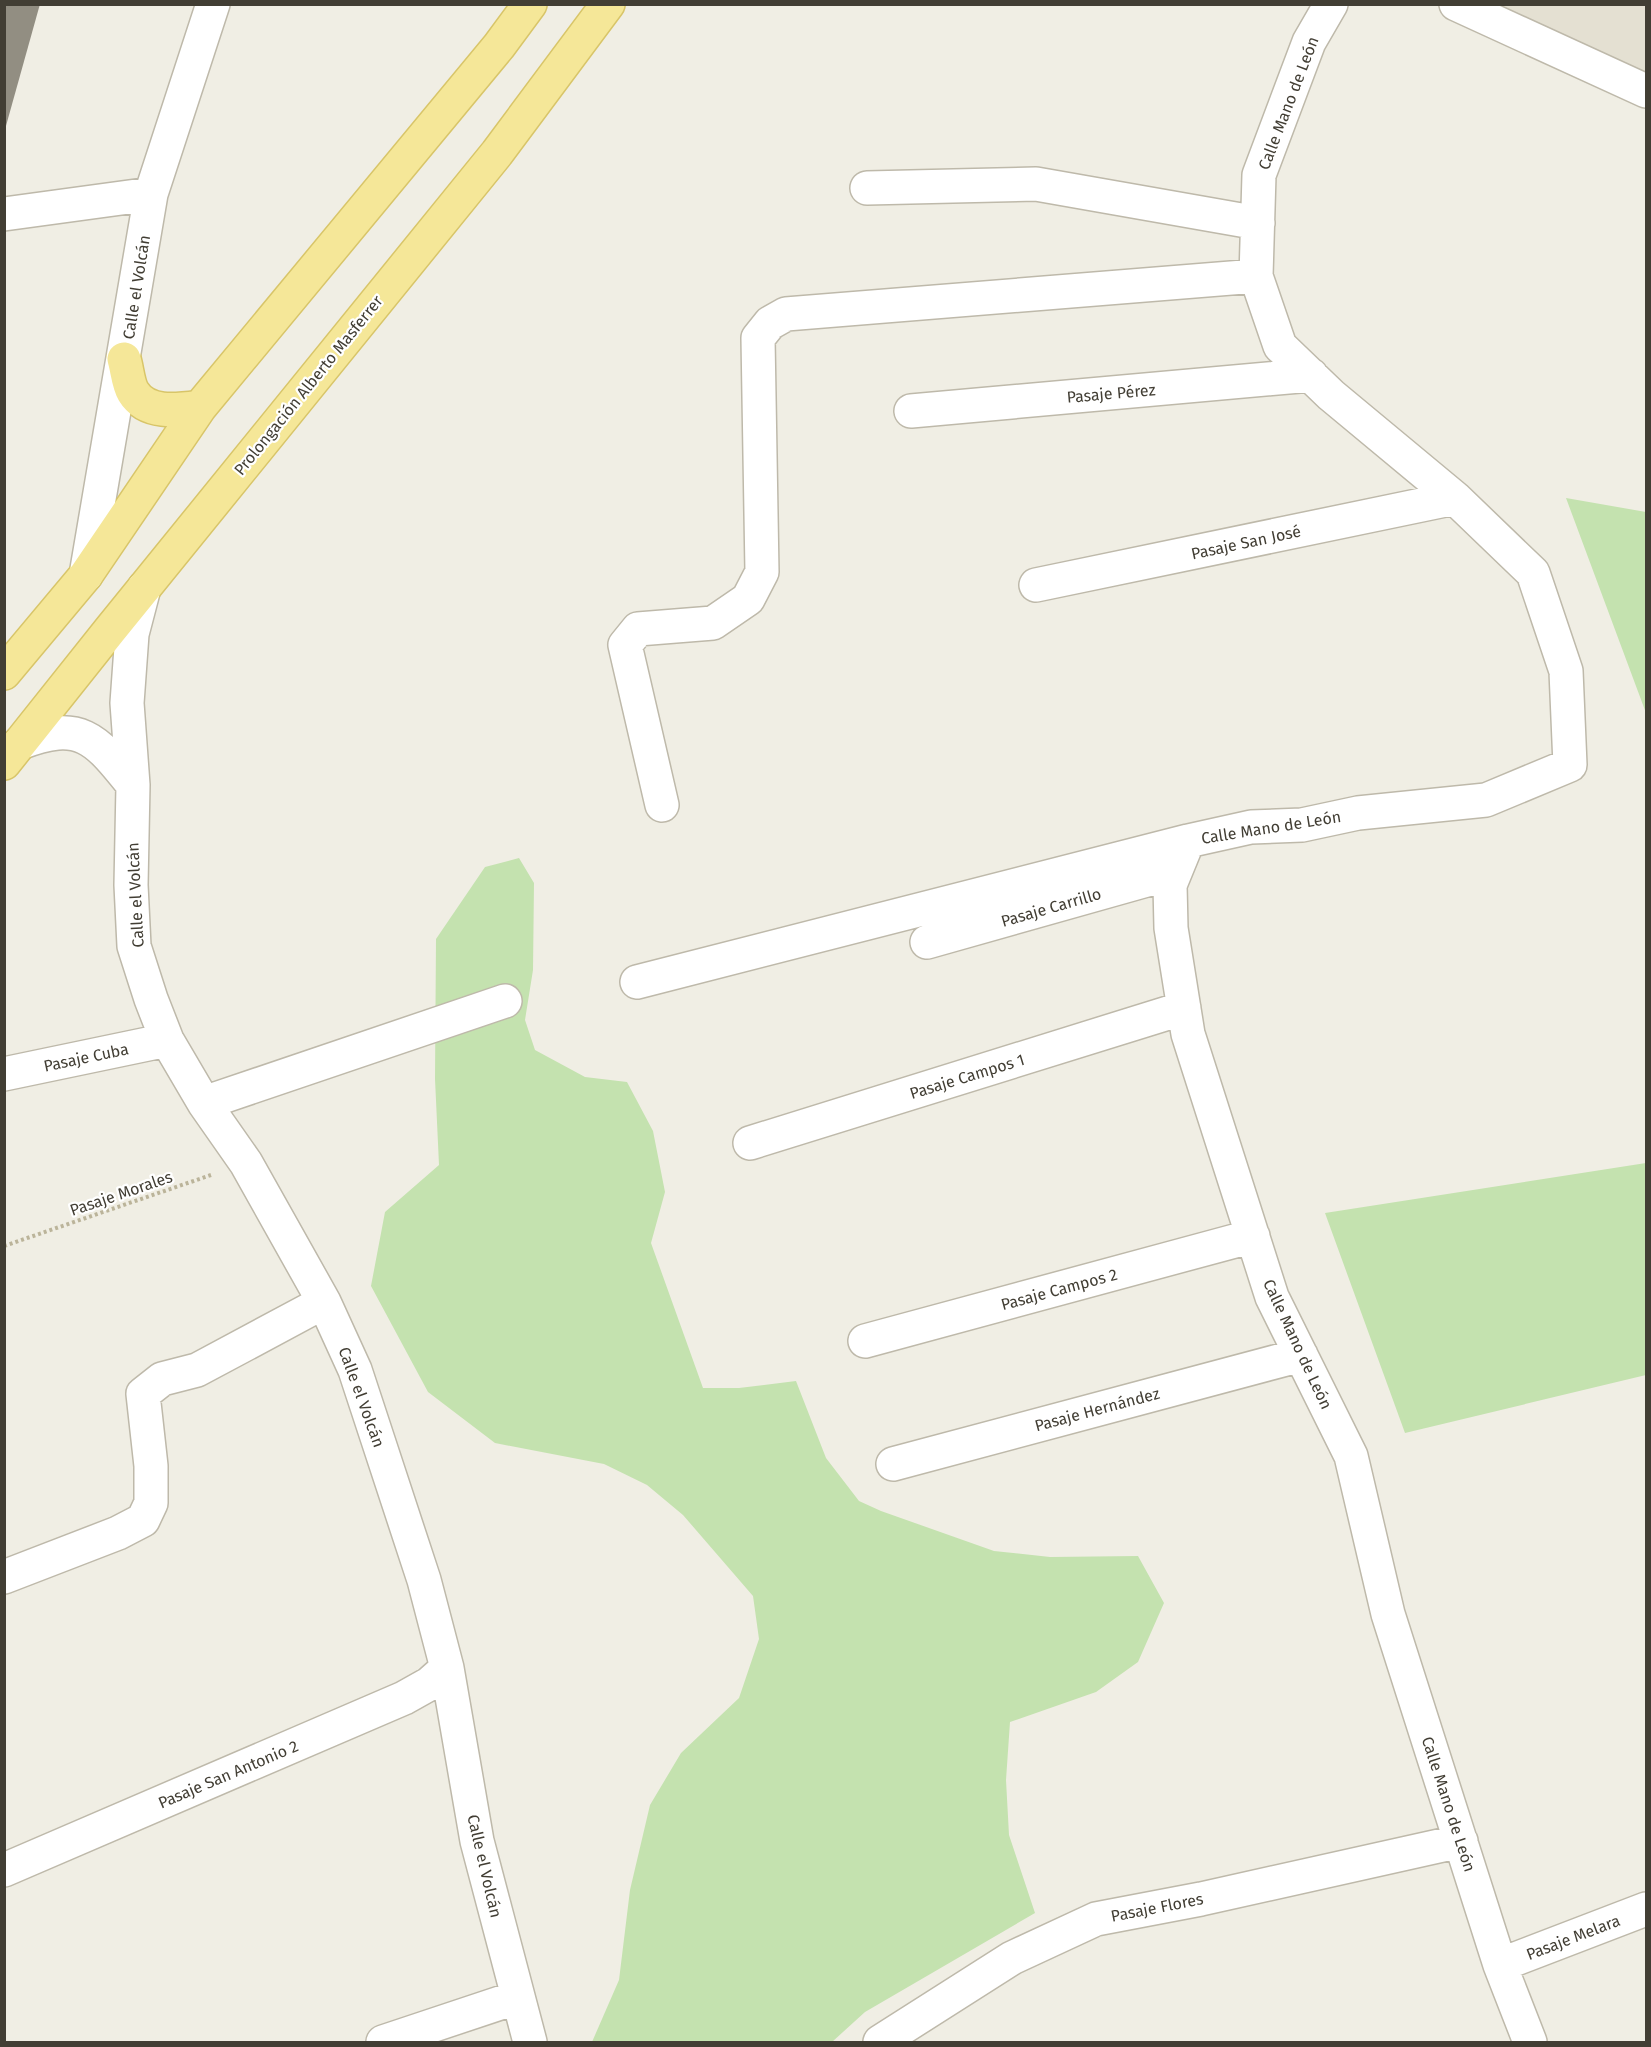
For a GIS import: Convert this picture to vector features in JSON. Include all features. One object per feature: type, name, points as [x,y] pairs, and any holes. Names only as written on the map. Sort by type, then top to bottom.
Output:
[{"type":"main road","points":[[4,674],[86,575],[200,407],[492,55],[530,4]]},
{"type":"main road","name":"Prolongación Alberto Masferrer","points":[[12,753],[496,153],[608,4]]},
{"type":"main road","points":[[124,360],[133,393],[150,407],[170,411],[200,407]]},
{"type":"street","name":"Calle el Volcán","points":[[86,575],[151,194],[213,4]]},
{"type":"street","name":"Calle Mano de León","points":[[1331,4],[1309,42],[1259,175],[1256,276],[1280,346],[1331,395],[1455,498],[1533,573],[1566,671],[1570,765],[1486,800],[1358,813],[1302,825],[1251,827],[1188,841],[1170,885],[1171,928],[1188,1034],[1272,1297],[1351,1456],[1388,1614],[1500,1965],[1530,2043]]},
{"type":"street","points":[[1456,4],[1647,91]]},
{"type":"street","points":[[867,188],[1036,184],[1258,222]]},
{"type":"street","points":[[4,214],[151,194]]},
{"type":"street","points":[[662,805],[625,645],[638,629],[713,623],[748,599],[762,572],[758,338],[770,323],[786,314],[1256,276]]},
{"type":"street","name":"Pasaje Pérez","points":[[910,411],[1311,375]]},
{"type":"street","name":"Pasaje San José","points":[[1036,585],[1455,498]]},
{"type":"street","name":"Calle el Volcán","points":[[144,588],[132,634],[127,703],[133,785],[131,885],[134,946],[150,999],[167,1040],[204,1103],[246,1163],[324,1302],[355,1370],[424,1580],[447,1668],[477,1841],[530,2043]]},
{"type":"street","points":[[12,753],[44,734],[68,733],[90,739],[108,755],[133,785]]},
{"type":"street","points":[[637,982],[1188,841]]},
{"type":"street","name":"Pasaje Carrillo","points":[[927,942],[1175,872]]},
{"type":"street","points":[[204,1103],[505,1001]]},
{"type":"street","name":"Pasaje Campos 1","points":[[750,1143],[1184,1008]]},
{"type":"street","name":"Pasaje Cuba","points":[[4,1074],[167,1040]]},
{"type":"street","name":"Pasaje Campos 2","points":[[864,1341],[1253,1236]]},
{"type":"street","points":[[4,1577],[118,1533],[143,1520],[151,1503],[151,1466],[143,1394],[162,1379],[197,1370],[324,1302]]},
{"type":"street","name":"Pasaje Hernández","points":[[893,1464],[1301,1355]]},
{"type":"street","name":"Pasaje San Antonio 2","points":[[4,1870],[404,1698],[429,1684],[447,1668]]},
{"type":"street","name":"Pasaje Flores","points":[[880,2043],[1012,1958],[1096,1919],[1201,1899],[1461,1841]]},
{"type":"street","name":"Pasaje Melara","points":[[1500,1965],[1647,1910]]},
{"type":"street","points":[[383,2043],[518,1997]]},
{"type":"path","name":"Pasaje Morales","points":[[4,1246],[246,1163]]},
{"type":"shaded area","points":[[1443,5],[1646,5],[1646,77]]},
{"type":"green space","points":[[1566,498],[1646,512],[1646,713]]},
{"type":"green space","points":[[519,858],[534,883],[533,970],[525,1020],[535,1050],[585,1077],[627,1082],[653,1131],[665,1192],[651,1243],[703,1388],[739,1388],[796,1381],[826,1458],[859,1501],[994,1551],[1050,1557],[1138,1556],[1164,1603],[1138,1662],[1096,1692],[1010,1722],[1006,1780],[1009,1835],[1035,1913],[865,2012],[832,2042],[592,2042],[619,1980],[630,1890],[650,1805],[681,1753],[739,1698],[759,1639],[753,1596],[683,1515],[647,1485],[604,1464],[495,1443],[428,1392],[371,1286],[385,1212],[439,1165],[435,1079],[436,939],[485,867]]},
{"type":"green space","points":[[1646,1163],[1646,1375],[1405,1433],[1325,1213]]}]
